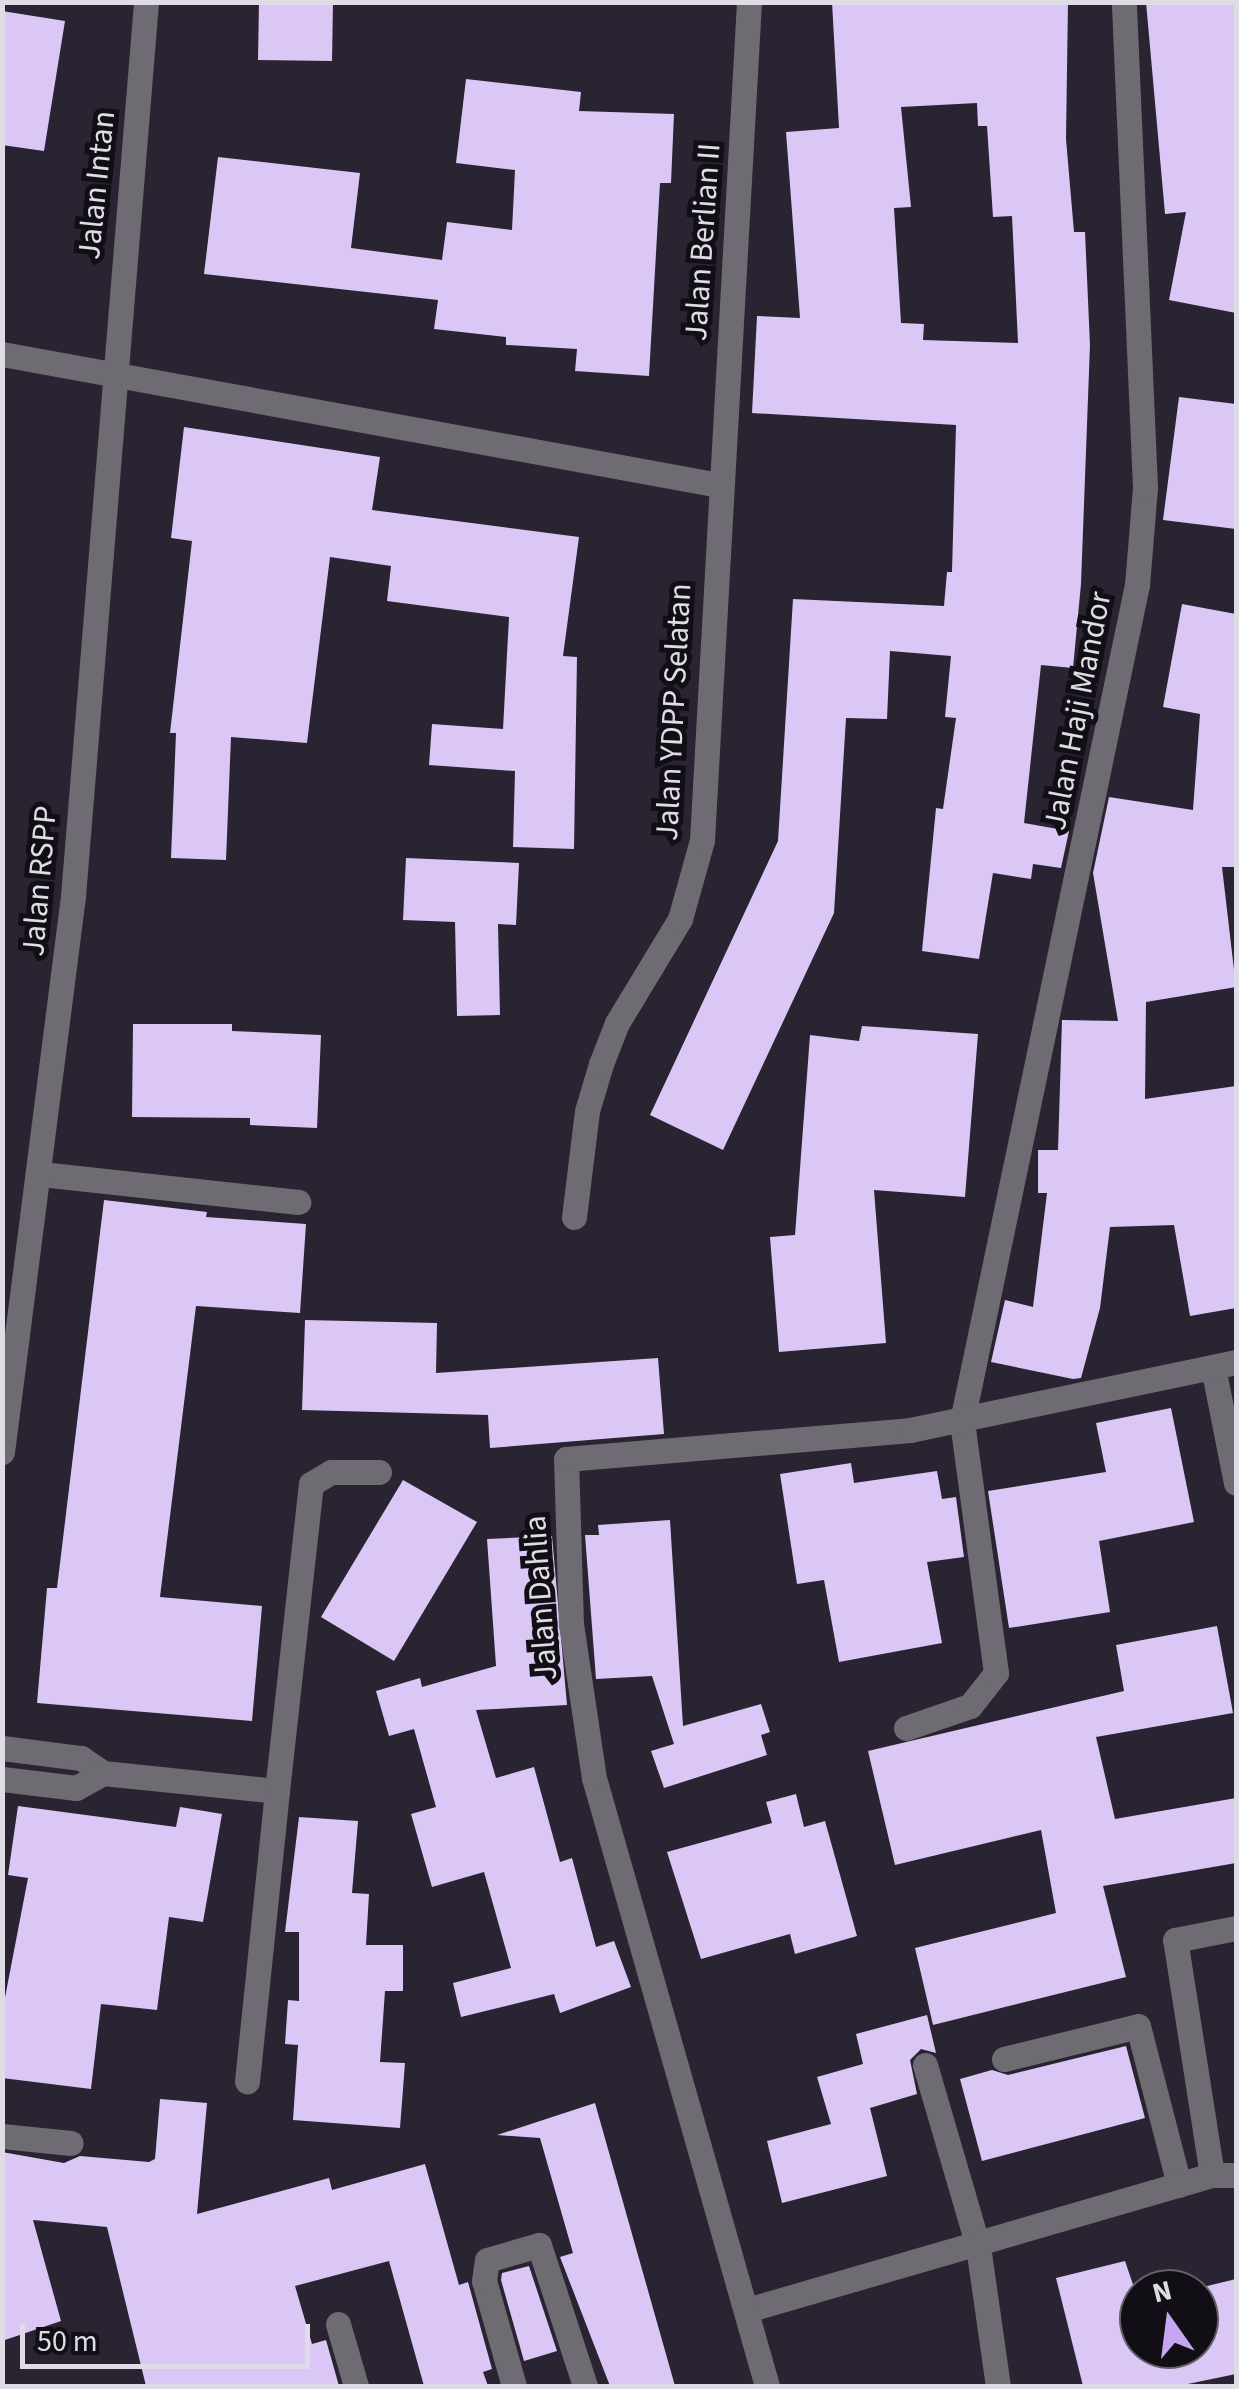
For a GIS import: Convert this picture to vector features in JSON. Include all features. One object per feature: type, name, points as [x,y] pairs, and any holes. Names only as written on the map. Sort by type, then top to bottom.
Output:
[{"type":"street","name":"Jalan Intan","points":[[111,374],[146,2]]},
{"type":"street","name":"Jalan Berlian II","points":[[719,486],[749,2]]},
{"type":"street","name":"Jalan Haji Mandor","points":[[906,1728],[970,1706],[996,1672],[962,1421],[1137,585],[1146,487],[1124,2]]},
{"type":"street","points":[[2,354],[719,486]]},
{"type":"street","name":"Jalan RSPP","points":[[2,1452],[73,896],[111,374]]},
{"type":"street","name":"Jalan YDPP Selatan","points":[[574,1216],[586,1111],[601,1064],[616,1023],[680,918],[702,840],[719,486]]},
{"type":"street","points":[[40,1174],[298,1202]]},
{"type":"street","points":[[1225,1364],[1236,1483]]},
{"type":"street","name":"Jalan Dahlia","points":[[767,2386],[594,1778],[571,1625],[566,1459],[962,1421],[1225,1364]]},
{"type":"street","points":[[247,2081],[311,1484],[331,1472],[379,1472]]},
{"type":"street","points":[[2,1748],[81,1758],[104,1772],[277,1790]]},
{"type":"street","points":[[2,1778],[76,1788],[104,1772]]},
{"type":"street","points":[[747,2310],[1224,2175],[1175,1940],[1236,1928]]},
{"type":"street","points":[[1004,2059],[1138,2026],[1180,2185]]},
{"type":"street","points":[[925,2066],[978,2246],[998,2386]]},
{"type":"street","points":[[2,2136],[71,2143]]},
{"type":"street","points":[[514,2386],[484,2281],[487,2260],[539,2246],[585,2386]]},
{"type":"street","points":[[338,2324],[356,2386]]},
{"type":"building","points":[[259,2],[333,2],[332,61],[258,60]]},
{"type":"building","points":[[832,2],[1068,2],[1066,139],[1074,232],[1085,232],[1090,345],[1081,584],[1073,668],[1041,665],[1024,823],[1069,831],[1061,868],[1033,864],[1031,879],[993,873],[979,959],[922,951],[936,808],[943,809],[956,718],[945,717],[951,656],[890,651],[887,719],[846,718],[834,913],[723,1150],[650,1115],[778,841],[793,599],[944,606],[947,572],[952,572],[956,425],[752,413],[757,316],[800,318],[786,132],[839,128]],"holes":[[[977,103],[978,126],[987,126],[993,217],[1012,216],[1018,343],[923,340],[924,324],[901,323],[894,208],[911,207],[901,107]]]},
{"type":"building","points":[[1146,2],[1236,2],[1236,313],[1169,300],[1186,212],[1165,214]]},
{"type":"building","points":[[2,11],[65,21],[44,151],[2,145]]},
{"type":"building","points":[[466,79],[581,92],[579,111],[674,114],[671,183],[660,183],[649,376],[575,371],[577,349],[506,345],[506,337],[434,329],[438,300],[204,274],[218,157],[360,173],[351,248],[442,260],[447,222],[512,230],[515,170],[456,163]]},
{"type":"building","points":[[1179,397],[1236,404],[1236,529],[1163,520]]},
{"type":"building","points":[[184,427],[380,457],[372,510],[579,537],[563,656],[577,657],[574,849],[513,847],[515,771],[429,765],[432,724],[503,729],[509,617],[387,601],[391,566],[330,557],[307,743],[231,737],[226,860],[171,858],[176,733],[170,733],[192,541],[171,538]]},
{"type":"building","points":[[1182,604],[1236,614],[1236,867],[1222,867],[1236,987],[1146,1002],[1145,1099],[1236,1086],[1236,1308],[1190,1316],[1174,1225],[1110,1227],[1100,1308],[1081,1378],[1073,1379],[991,1362],[1005,1300],[1033,1307],[1047,1193],[1038,1193],[1038,1150],[1058,1150],[1062,1020],[1118,1021],[1093,873],[1109,797],[1193,810],[1200,714],[1163,707]]},
{"type":"building","points":[[406,858],[519,863],[516,925],[498,924],[500,1015],[457,1016],[455,922],[403,920]]},
{"type":"building","points":[[133,1024],[232,1024],[232,1031],[321,1035],[317,1128],[250,1125],[250,1118],[132,1117]]},
{"type":"building","points":[[862,1026],[978,1034],[965,1197],[874,1190],[886,1343],[779,1352],[770,1237],[795,1235],[810,1035],[859,1041]]},
{"type":"building","points":[[104,1200],[207,1212],[206,1217],[306,1224],[300,1313],[196,1306],[160,1597],[262,1606],[252,1721],[37,1703],[47,1588],[57,1588]]},
{"type":"building","points":[[305,1320],[437,1323],[436,1373],[658,1358],[664,1434],[490,1448],[488,1415],[302,1410]]},
{"type":"building","points":[[1171,1408],[1194,1522],[1099,1541],[1110,1612],[1009,1628],[988,1491],[1106,1472],[1096,1423]]},
{"type":"building","points":[[851,1463],[854,1483],[937,1471],[942,1499],[956,1497],[964,1557],[927,1562],[942,1643],[839,1662],[824,1580],[797,1584],[780,1474]]},
{"type":"building","points":[[403,1480],[477,1522],[394,1661],[321,1617]]},
{"type":"building","points":[[670,1520],[683,1726],[761,1704],[770,1732],[761,1735],[767,1755],[664,1788],[651,1751],[674,1744],[652,1676],[596,1679],[585,1535],[599,1535],[598,1525]]},
{"type":"building","points":[[552,1536],[567,1705],[476,1710],[496,1778],[534,1767],[560,1862],[572,1858],[596,1947],[614,1941],[631,1987],[560,2013],[554,1994],[461,2017],[453,1983],[511,1968],[484,1872],[432,1887],[411,1814],[436,1807],[414,1729],[389,1736],[376,1691],[420,1678],[422,1687],[496,1666],[487,1539]]},
{"type":"building","points":[[1217,1626],[1233,1713],[1096,1737],[1115,1819],[1236,1798],[1236,1863],[1103,1886],[1126,1977],[933,2025],[915,1948],[1056,1913],[1041,1830],[895,1865],[868,1751],[1124,1691],[1116,1645]]},
{"type":"building","points":[[796,1794],[804,1827],[825,1821],[857,1936],[795,1954],[790,1934],[701,1959],[667,1852],[772,1823],[766,1802]]},
{"type":"building","points":[[18,1806],[176,1827],[180,1807],[222,1814],[203,1922],[169,1917],[157,2010],[101,2004],[91,2089],[2,2078],[2,2013],[28,1878],[8,1875]]},
{"type":"building","points":[[299,1817],[358,1821],[352,1893],[369,1894],[366,1945],[403,1945],[403,1991],[385,1991],[380,2062],[405,2063],[400,2128],[293,2120],[298,2045],[285,2044],[288,2000],[299,2001],[299,1932],[285,1932]]},
{"type":"building","points":[[927,2015],[936,2053],[921,2049],[910,2060],[917,2094],[870,2108],[887,2176],[782,2203],[767,2141],[831,2124],[817,2077],[863,2064],[856,2034]]},
{"type":"building","points":[[1126,2046],[1145,2118],[982,2161],[960,2079],[992,2070],[1008,2075]]},
{"type":"building","points":[[160,2099],[207,2103],[197,2214],[329,2178],[332,2190],[425,2164],[459,2285],[468,2282],[492,2369],[483,2372],[488,2386],[424,2386],[389,2261],[295,2286],[312,2344],[326,2340],[339,2386],[146,2386],[107,2227],[33,2220],[61,2321],[2,2341],[2,2152],[64,2163],[80,2156],[149,2162],[155,2159]]},
{"type":"building","points":[[595,2103],[675,2386],[610,2386],[560,2257],[573,2253],[540,2138],[497,2135]]},
{"type":"building","points":[[1125,2261],[1128,2269],[1119,2269],[1119,2369],[1219,2369],[1219,2283],[1236,2279],[1236,2374],[1178,2386],[1083,2386],[1056,2278]]},
{"type":"building","points":[[529,2266],[557,2351],[524,2361],[501,2280],[502,2273]]}]
